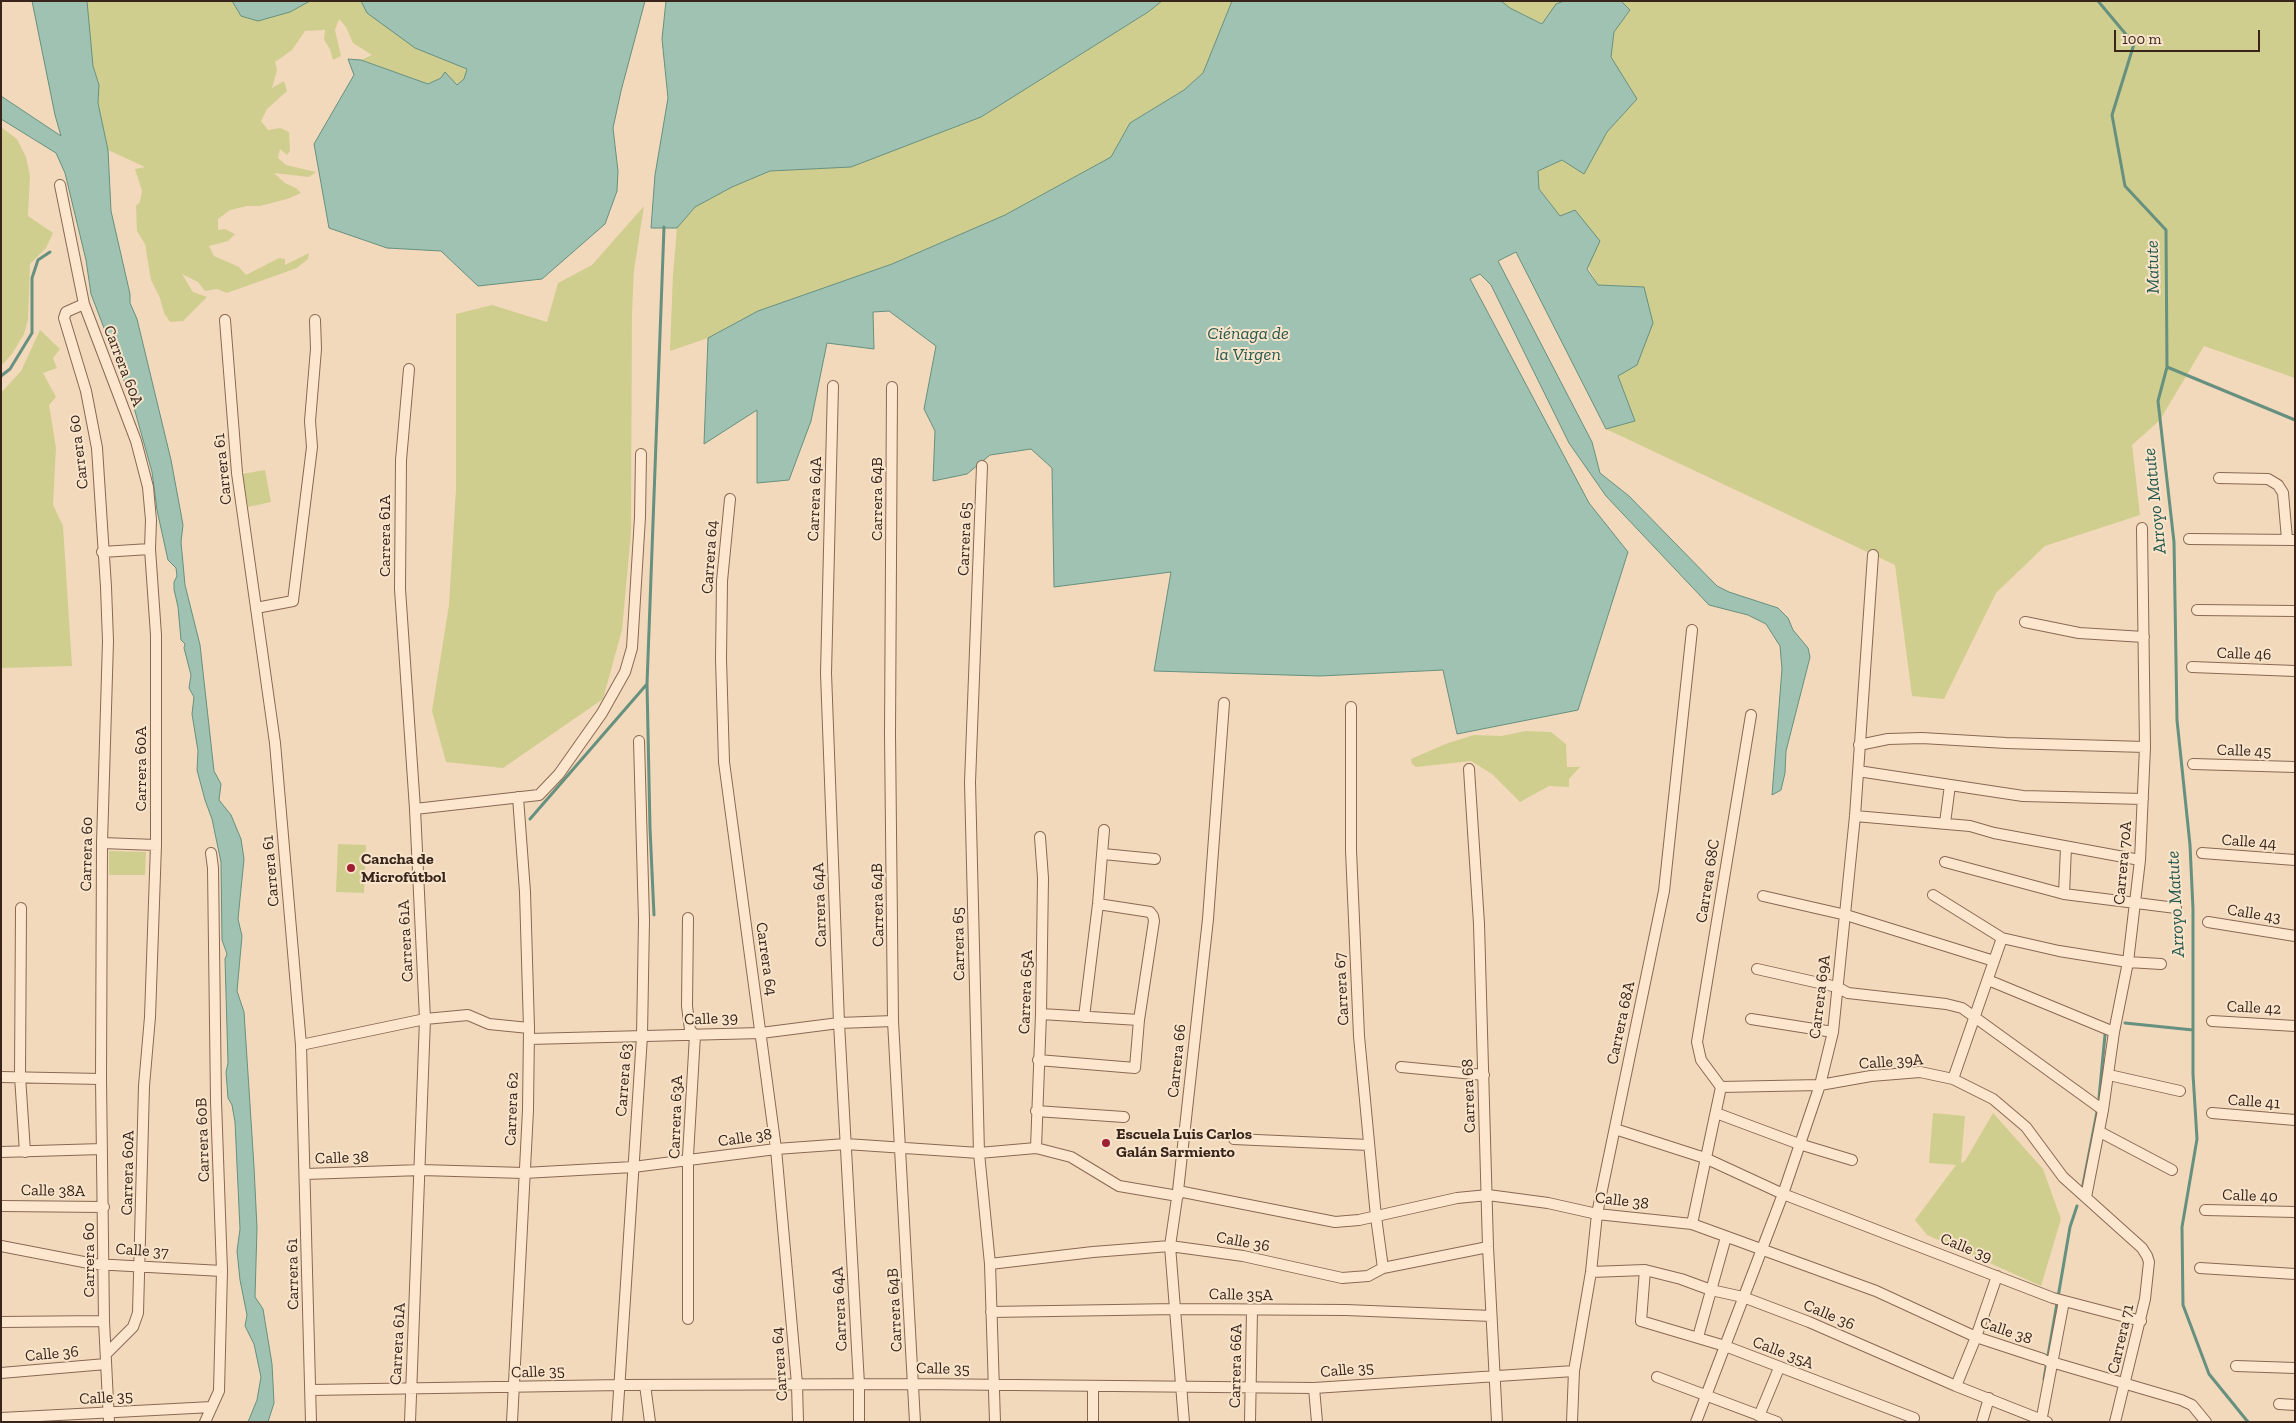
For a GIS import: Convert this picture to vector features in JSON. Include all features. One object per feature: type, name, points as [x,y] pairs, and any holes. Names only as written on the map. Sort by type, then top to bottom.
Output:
[{"type":"street","name":"Carrera 60A","points":[[60,185],[84,304],[136,441],[148,487],[156,635],[156,844],[150,1017],[144,1086],[141,1267],[138,1312],[134,1327],[106,1359]]},
{"type":"street","name":"Carrera 60","points":[[84,304],[66,312],[64,318],[86,391],[97,448],[102,552],[106,587],[108,641],[102,843],[101,1079],[105,1263],[104,1321],[109,1417]]},
{"type":"street","name":"Carrera 61","points":[[225,320],[237,473],[275,743],[302,1045],[311,1422]]},
{"type":"street","points":[[256,608],[293,601],[312,447],[310,421],[316,349],[315,320]]},
{"type":"street","name":"Carrera 61A","points":[[409,370],[401,460],[400,589],[425,1019],[421,1170],[410,1422]]},
{"type":"street","name":"Carrera 64A","points":[[833,386],[826,673],[840,1023],[860,1384],[859,1422]]},
{"type":"street","name":"Carrera 64B","points":[[892,387],[890,734],[893,1021],[915,1384],[915,1422]]},
{"type":"street","points":[[414,809],[540,795],[547,789],[589,732],[625,672],[632,648],[640,517],[641,454]]},
{"type":"street","name":"Carrera 65","points":[[982,466],[970,782],[979,1152],[990,1264],[995,1422]]},
{"type":"street","points":[[2189,539],[2291,540],[2283,493],[2278,485],[2268,479],[2219,478]]},
{"type":"street","name":"Carrera 64","points":[[730,499],[722,581],[721,659],[724,762],[776,1149],[798,1384],[798,1422]]},
{"type":"street","name":"Carrera 70A","points":[[2086,1198],[2104,1110],[2114,1032],[2128,962],[2140,860],[2145,747],[2142,528]]},
{"type":"street","points":[[102,552],[150,549]]},
{"type":"street","name":"Carrera 69A","points":[[1696,1422],[1783,1194],[1820,1085],[1833,1032],[1855,816],[1873,555]]},
{"type":"street","points":[[2197,610],[2295,612]]},
{"type":"street","points":[[2025,622],[2079,633],[2144,637]]},
{"type":"street","name":"Carrera 68A","points":[[1572,1422],[1574,1371],[1591,1272],[1597,1214],[1664,891],[1692,630]]},
{"type":"street","name":"Calle 46","points":[[2192,667],[2295,671]]},
{"type":"street","name":"Carrera 66","points":[[1184,1422],[1170,1246],[1178,1193],[1208,919],[1224,702]]},
{"type":"street","name":"Carrera 67","points":[[1351,707],[1350,850],[1359,1036],[1376,1217],[1383,1268]]},
{"type":"street","name":"Carrera 68C","points":[[1721,1087],[1707,1070],[1698,1052],[1697,1042],[1751,715]]},
{"type":"street","points":[[1859,745],[1888,739],[1922,738],[2006,743],[2145,747]]},
{"type":"street","name":"Carrera 63","points":[[617,1422],[621,1385],[642,1036],[644,920],[639,740]]},
{"type":"street","name":"Calle 45","points":[[2193,764],[2295,767]]},
{"type":"street","name":"Carrera 68","points":[[1469,769],[1478,924],[1488,1195],[1488,1247],[1497,1422]]},
{"type":"street","points":[[1858,771],[2023,796],[2144,799]]},
{"type":"street","points":[[1945,823],[1950,785]]},
{"type":"street","name":"Carrera 62","points":[[512,1422],[528,1110],[529,1033],[526,892],[518,797]]},
{"type":"street","points":[[1855,816],[1970,826],[2066,847],[2140,860]]},
{"type":"street","points":[[1084,1016],[1098,904],[1104,830]]},
{"type":"street","name":"Carrera 65A","points":[[1036,1148],[1041,1014],[1043,878],[1040,837]]},
{"type":"street","points":[[102,843],[156,844]]},
{"type":"street","points":[[2064,894],[2066,847]]},
{"type":"street","name":"Carrera 60B","points":[[205,1422],[218,1391],[221,1364],[222,1271],[216,1082],[213,868],[211,854]]},
{"type":"street","points":[[1102,854],[1155,859]]},
{"type":"street","name":"Calle 44","points":[[2202,854],[2295,860]]},
{"type":"street","points":[[1945,862],[2064,894],[2176,908]]},
{"type":"street","points":[[1933,895],[2002,938],[2060,951],[2128,962],[2161,964]]},
{"type":"street","points":[[1763,896],[1846,915],[1994,961]]},
{"type":"street","points":[[1038,1060],[1135,1068],[1139,1020],[1154,921],[1153,916],[1150,912],[1098,904]]},
{"type":"street","points":[[21,908],[20,1076],[25,1152]]},
{"type":"street","name":"Carrera 63A","points":[[688,918],[687,1006],[690,1030],[695,1035],[689,1161],[688,1318]]},
{"type":"street","name":"Calle 43","points":[[2208,922],[2295,936]]},
{"type":"street","points":[[1953,1079],[2002,938]]},
{"type":"street","points":[[1757,969],[1837,987],[1848,994],[1946,1004],[1962,1008],[2104,1110]]},
{"type":"street","points":[[1988,980],[2114,1032]]},
{"type":"street","points":[[1041,1014],[1139,1020]]},
{"type":"street","name":"Calle 39","points":[[302,1045],[425,1019],[468,1016],[488,1024],[529,1033],[642,1036],[761,1032],[840,1023],[893,1021]]},
{"type":"street","points":[[1751,1019],[1833,1032]]},
{"type":"street","name":"Calle 42","points":[[2212,1021],[2295,1026]]},
{"type":"street","points":[[1401,1067],[1484,1075]]},
{"type":"street","name":"Calle 39A","points":[[1721,1087],[1820,1085],[1871,1076],[1920,1072],[1953,1079],[1993,1099],[2026,1127],[2063,1177],[2142,1248],[2149,1262]]},
{"type":"street","points":[[2109,1075],[2180,1091]]},
{"type":"street","points":[[1,1077],[101,1079]]},
{"type":"street","points":[[1692,1224],[1721,1087]]},
{"type":"street","points":[[1036,1111],[1124,1118]]},
{"type":"street","points":[[1716,1113],[1799,1144],[1852,1160]]},
{"type":"street","name":"Calle 41","points":[[2212,1113],[2295,1120]]},
{"type":"street","name":"Calle 39","points":[[1614,1129],[1705,1158],[1783,1194],[2059,1299],[2141,1321]]},
{"type":"street","points":[[2100,1132],[2172,1170]]},
{"type":"street","points":[[1234,1138],[1369,1145]]},
{"type":"street","name":"Calle 38","points":[[306,1174],[421,1170],[524,1173],[633,1167],[776,1149],[846,1144],[901,1149],[979,1152],[1036,1148],[1071,1157],[1119,1186],[1178,1193],[1335,1222],[1376,1217],[1457,1198],[1488,1195],[1548,1203],[1597,1214],[1692,1224],[1726,1238],[1876,1291],[1976,1337],[2192,1405],[2206,1422]]},
{"type":"street","points":[[1,1152],[102,1148]]},
{"type":"street","name":"Calle 38A","points":[[1,1206],[104,1207]]},
{"type":"street","name":"Calle 40","points":[[2205,1210],[2295,1212]]},
{"type":"street","points":[[1698,1337],[1726,1238]]},
{"type":"street","name":"Calle 37","points":[[1,1246],[94,1264],[105,1263],[141,1267],[222,1271]]},
{"type":"street","name":"Calle 36","points":[[990,1264],[1093,1252],[1170,1246],[1243,1256],[1342,1278],[1368,1276],[1383,1268],[1488,1247]]},
{"type":"street","name":"Carrera 71","points":[[2115,1422],[2141,1321],[2149,1262]]},
{"type":"street","points":[[2200,1268],[2295,1274]]},
{"type":"street","name":"Calle 36","points":[[1591,1272],[1645,1270],[1681,1279],[1711,1290],[1743,1297],[1810,1322],[1956,1386],[2040,1420]]},
{"type":"street","name":"Calle 35A","points":[[1645,1270],[1640,1321],[1724,1346],[1913,1420]]},
{"type":"street","points":[[1956,1386],[1976,1337],[1997,1276]]},
{"type":"street","points":[[2040,1420],[2047,1360],[2059,1299]]},
{"type":"street","name":"Calle 35A","points":[[991,1312],[1176,1309],[1346,1310],[1491,1316]]},
{"type":"street","name":"Carrera 66A","points":[[1250,1422],[1252,1310]]},
{"type":"street","points":[[1,1322],[104,1321]]},
{"type":"street","name":"Calle 36","points":[[1,1373],[106,1359]]},
{"type":"street","points":[[2236,1366],[2295,1368]]},
{"type":"street","points":[[1759,1416],[1780,1368]]},
{"type":"street","name":"Calle 35","points":[[311,1390],[798,1384],[1250,1389],[1314,1388],[1574,1371]]},
{"type":"street","points":[[1657,1377],[1778,1422]]},
{"type":"street","points":[[645,1385],[650,1422]]},
{"type":"street","points":[[1093,1386],[1093,1422]]},
{"type":"street","points":[[1314,1388],[1317,1422]]},
{"type":"street","points":[[1982,1422],[1989,1398]]},
{"type":"street","points":[[2279,1404],[2295,1405]]},
{"type":"street","name":"Calle 35","points":[[1,1418],[109,1417],[212,1407]]},
{"type":"shaded area","points":[[87,1],[232,1],[241,16],[290,12],[310,1],[361,1],[367,13],[438,56],[467,69],[464,79],[457,85],[441,78],[428,84],[361,60],[372,55],[353,43],[346,27],[339,19],[335,30],[341,56],[333,60],[330,49],[324,40],[325,30],[305,31],[292,50],[275,62],[277,70],[272,88],[284,81],[287,91],[267,109],[261,121],[268,130],[280,128],[289,132],[290,151],[287,155],[280,149],[278,158],[286,165],[316,172],[309,177],[274,173],[301,193],[260,206],[247,206],[230,210],[218,219],[218,230],[225,229],[235,234],[228,241],[209,246],[214,256],[239,267],[246,275],[279,258],[285,259],[285,265],[309,253],[308,259],[297,268],[227,293],[217,289],[205,291],[198,282],[182,274],[193,292],[207,297],[183,321],[170,322],[164,313],[160,298],[151,280],[145,244],[137,231],[136,206],[140,202],[142,191],[135,169],[145,167],[108,150],[98,103],[99,85],[93,66]]},
{"type":"shaded area","points":[[1162,1],[1232,1],[1203,73],[1184,90],[1130,123],[1111,157],[1005,215],[892,264],[758,311],[708,338],[670,351],[677,228],[695,207],[732,187],[771,171],[851,167],[981,117],[1148,12]]},
{"type":"shaded area","points":[[1501,1],[1564,1],[1556,4],[1543,24],[1510,8]]},
{"type":"shaded area","points":[[1621,1],[2295,1],[2295,378],[2204,346],[2160,420],[2132,445],[2140,515],[2045,546],[1996,593],[1944,699],[1912,696],[1895,565],[1606,429],[1635,421],[1618,376],[1644,287],[1598,285],[1560,216],[1539,189],[1538,171],[1562,160],[1584,173],[1607,132],[1637,99],[1611,58],[1614,32],[1630,10]]},
{"type":"shaded area","points":[[1,127],[17,139],[26,157],[30,176],[28,216],[53,233],[46,248],[30,264],[28,320],[24,334],[12,354],[1,366]]},
{"type":"shaded area","points":[[644,206],[634,270],[632,313],[631,532],[622,630],[603,699],[503,768],[446,762],[432,711],[449,605],[456,489],[456,314],[492,305],[547,322],[558,283],[592,265]]},
{"type":"shaded area","points":[[40,330],[60,349],[53,358],[57,368],[43,373],[56,397],[49,405],[56,448],[53,505],[63,526],[72,666],[1,668],[1,393],[21,371]]},
{"type":"shaded area","points":[[265,470],[271,502],[248,507],[242,474]]},
{"type":"shaded area","points":[[1526,731],[1551,732],[1566,744],[1567,767],[1580,767],[1569,779],[1569,787],[1549,786],[1520,802],[1492,774],[1471,761],[1416,767],[1412,764],[1411,759],[1448,743],[1474,735],[1501,736]]},
{"type":"shaded area","name":"Cancha de Microfútbol","points":[[338,844],[366,845],[364,893],[336,892]]},
{"type":"shaded area","points":[[109,851],[146,852],[145,875],[109,875]]},
{"type":"shaded area","points":[[1933,1113],[1965,1116],[1961,1163],[1965,1161],[1993,1113],[2043,1169],[2061,1219],[2041,1286],[1927,1235],[1915,1220],[1956,1165],[1929,1163]]},
{"type":"water","points":[[32,1],[87,1],[93,66],[99,85],[98,103],[108,150],[111,211],[130,294],[130,303],[137,319],[171,460],[183,525],[181,542],[185,585],[200,645],[214,771],[221,784],[219,800],[231,815],[241,839],[244,859],[238,919],[242,936],[237,991],[244,1012],[254,1167],[257,1228],[255,1297],[263,1309],[272,1364],[274,1403],[268,1422],[248,1422],[257,1400],[261,1377],[254,1344],[245,1326],[247,1315],[240,1280],[237,1251],[240,1229],[235,1122],[232,1105],[228,1098],[226,1072],[228,1063],[225,959],[227,954],[222,940],[221,862],[212,819],[197,770],[198,751],[192,714],[194,697],[189,688],[191,675],[184,648],[185,644],[181,640],[178,607],[174,589],[174,582],[177,576],[176,568],[168,560],[157,510],[152,472],[133,404],[91,294],[86,260],[65,173],[56,153],[1,119],[1,96],[61,136]]},
{"type":"water","points":[[232,1],[310,1],[290,12],[258,21],[241,16]]},
{"type":"water","points":[[361,1],[645,1],[613,128],[618,171],[617,191],[605,224],[542,279],[478,286],[441,251],[387,248],[329,228],[314,144],[354,75],[348,59],[361,60],[428,84],[441,78],[445,72],[457,85],[464,79],[467,69],[415,48],[367,13]]},
{"type":"water","points":[[666,1],[1162,1],[1148,12],[981,117],[851,167],[770,171],[732,187],[695,207],[677,228],[651,228],[655,175],[668,98],[662,39]]},
{"type":"water","name":"Ciénaga de la Virgen","points":[[1232,1],[1501,1],[1510,8],[1542,24],[1556,4],[1564,1],[1621,1],[1630,10],[1614,32],[1611,57],[1637,99],[1607,132],[1584,174],[1562,160],[1538,171],[1539,189],[1560,216],[1575,210],[1600,241],[1587,269],[1598,285],[1644,287],[1653,323],[1637,365],[1618,376],[1635,421],[1606,429],[1516,252],[1498,261],[1592,442],[1600,473],[1629,496],[1717,586],[1729,592],[1778,608],[1788,618],[1793,630],[1808,648],[1810,657],[1786,751],[1785,773],[1781,790],[1772,795],[1782,669],[1780,646],[1766,624],[1748,615],[1709,605],[1606,496],[1569,443],[1491,285],[1480,274],[1470,279],[1589,503],[1628,552],[1578,710],[1457,734],[1443,670],[1320,676],[1154,671],[1171,572],[1054,587],[1052,468],[1031,449],[990,455],[967,474],[933,481],[935,431],[924,409],[936,346],[889,311],[873,312],[874,349],[827,343],[811,421],[789,480],[757,483],[757,410],[704,444],[708,338],[758,311],[892,264],[1005,215],[1111,157],[1130,123],[1184,90],[1203,73]]},
{"type":"waterway","name":"Matute","points":[[2098,1],[2134,44],[2112,115],[2125,186],[2166,230],[2167,367],[2295,420]]},
{"type":"waterway","points":[[654,915],[647,684],[664,227]]},
{"type":"waterway","points":[[1,376],[10,369],[32,333],[32,278],[38,260],[50,252]]},
{"type":"waterway","name":"Arroyo Matute","points":[[2167,367],[2158,401],[2174,542],[2177,720],[2190,845],[2193,909],[2193,1074],[2197,1139],[2182,1227],[2183,1305],[2209,1374],[2248,1422]]},
{"type":"waterway","points":[[530,819],[647,684]]},
{"type":"waterway","points":[[2125,1023],[2193,1030]]},
{"type":"waterway","points":[[2099,1098],[2105,1035]]},
{"type":"waterway","points":[[2082,1190],[2097,1112]]},
{"type":"waterway","points":[[2044,1379],[2070,1227],[2077,1206]]},
{"type":"place","name":"Cancha de Microfútbol","points":[[351,868]]},
{"type":"place","name":"Escuela Luis Carlos Galán Sarmiento","points":[[1106,1143]]}]
